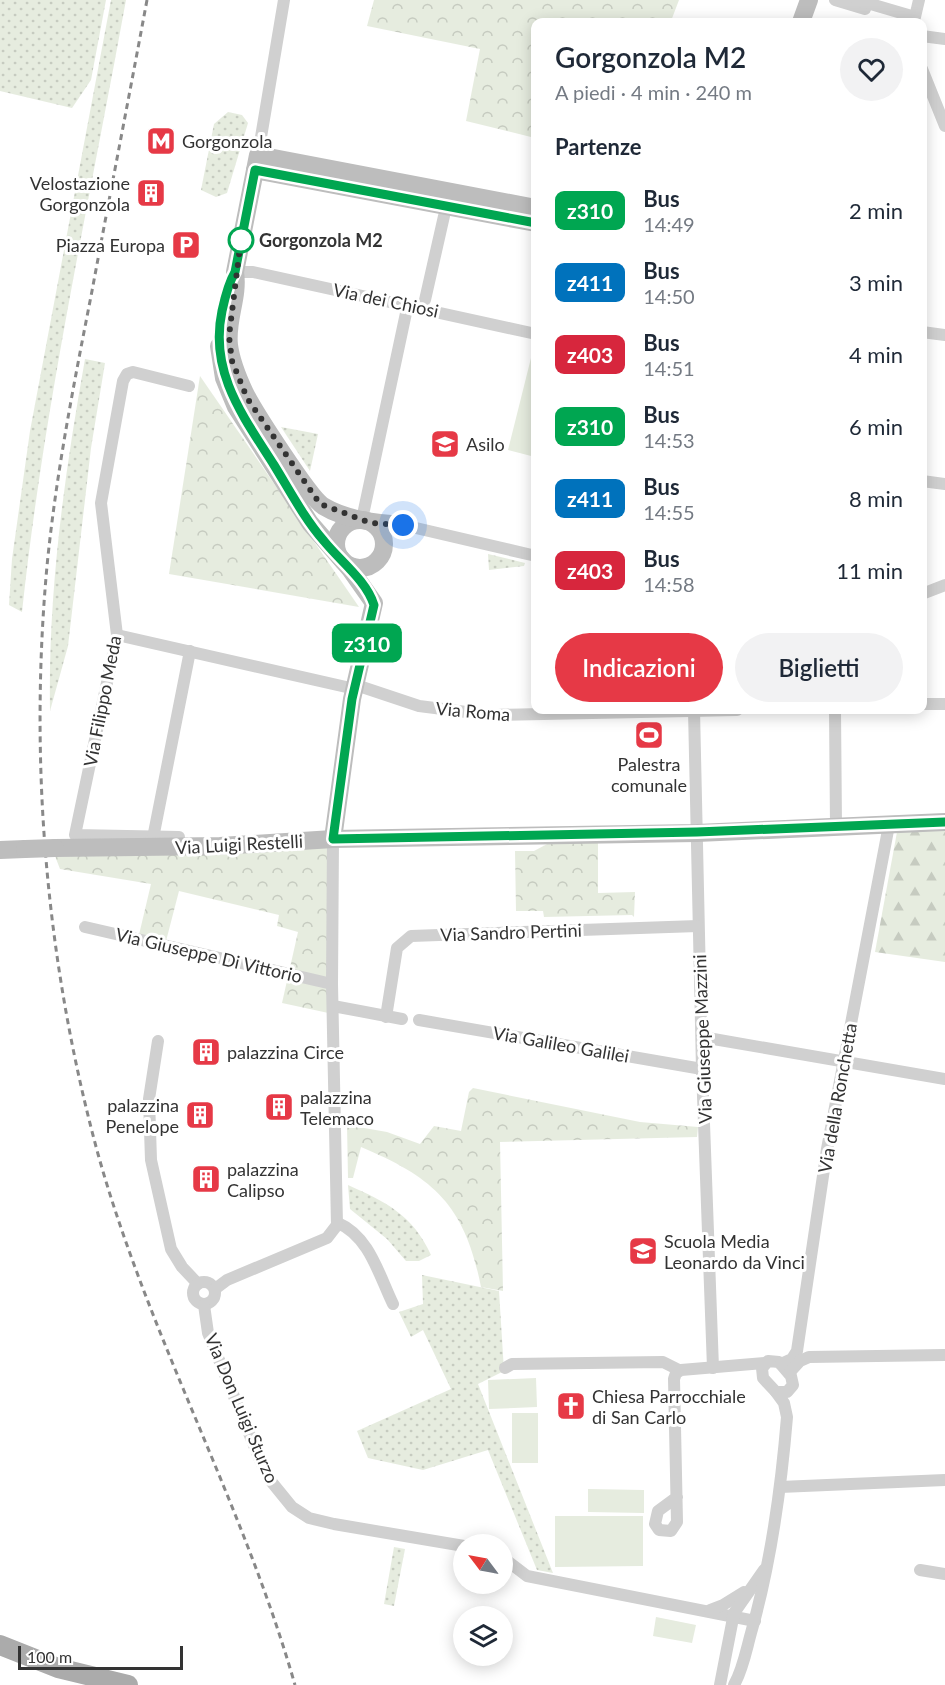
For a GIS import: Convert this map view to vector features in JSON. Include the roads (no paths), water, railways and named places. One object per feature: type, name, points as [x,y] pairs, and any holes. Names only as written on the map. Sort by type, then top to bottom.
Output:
[{"type":"main road","points":[[0,1645],[58,1668],[128,1685]]},
{"type":"street","points":[[215,1289],[227,1280],[327,1238],[333,1233],[338,1223],[332,984],[333,839],[355,687],[374,610],[373,601],[343,561],[325,542],[242,417],[227,386],[220,361],[219,335],[229,282],[235,272],[284,0]]},
{"type":"street","points":[[802,18],[809,0]]},
{"type":"street","points":[[835,0],[904,18],[915,16],[919,0]]},
{"type":"street","points":[[857,0],[904,18]]},
{"type":"street","points":[[902,0],[900,9],[904,18]]},
{"type":"street","points":[[927,37],[945,39]]},
{"type":"street","points":[[927,81],[945,126]]},
{"type":"street","points":[[256,162],[531,207]]},
{"type":"street","points":[[256,162],[531,222]]},
{"type":"street","points":[[425,300],[444,216]]},
{"type":"street","points":[[235,272],[237,284],[229,344],[244,391],[312,495],[322,506],[340,513],[365,516],[531,555]]},
{"type":"street","name":"Via dei Chiosi","points":[[235,272],[254,272],[531,333]]},
{"type":"street","points":[[365,516],[406,313]]},
{"type":"street","points":[[927,333],[945,335]]},
{"type":"street","name":"Via Filippo Meda","points":[[153,838],[75,835],[117,635],[101,503],[123,381],[127,374],[133,372],[189,386]]},
{"type":"street","points":[[927,482],[945,484]]},
{"type":"street","points":[[365,516],[381,534],[383,545],[380,556],[373,563],[363,567],[353,566],[343,561],[337,548],[339,532],[351,522],[365,516]]},
{"type":"street","points":[[927,592],[945,585]]},
{"type":"street","name":"Via Roma","points":[[117,635],[355,687],[419,706],[490,715],[531,714]]},
{"type":"street","points":[[153,838],[190,651]]},
{"type":"street","points":[[927,704],[945,704]]},
{"type":"street","name":"Via Giuseppe Mazzini","points":[[694,714],[702,1069],[713,1368]]},
{"type":"street","points":[[835,714],[836,826]]},
{"type":"street","name":"Via Luigi Restelli","points":[[0,850],[220,846],[333,839],[697,832],[945,822]]},
{"type":"street","name":"Via della Ronchetta","points":[[785,1368],[797,1351],[843,1061],[889,825]]},
{"type":"street","name":"Via Luigi Restelli","points":[[153,838],[179,837]]},
{"type":"street","name":"Via Sandro Pertini","points":[[386,1017],[398,946],[411,936],[698,926]]},
{"type":"street","name":"Via Giuseppe Di Vittorio","points":[[85,927],[332,984]]},
{"type":"street","points":[[333,1006],[402,1019]]},
{"type":"street","name":"Via Galileo Galilei","points":[[419,1020],[702,1069]]},
{"type":"street","points":[[702,1037],[945,1079]]},
{"type":"street","points":[[158,1041],[149,1099],[151,1160],[171,1249],[182,1267],[198,1284],[208,1282],[215,1289],[215,1298],[204,1305]]},
{"type":"street","points":[[338,1223],[348,1227],[361,1239],[393,1304]]},
{"type":"street","name":"Via Don Luigi Sturzo","points":[[198,1284],[193,1296],[196,1302],[204,1305],[208,1333],[260,1460],[270,1480],[292,1507],[309,1518],[334,1524],[453,1544]]},
{"type":"street","points":[[785,1368],[809,1357],[945,1355]]},
{"type":"street","points":[[505,1368],[512,1364],[663,1362],[679,1370],[734,1367],[773,1360],[785,1368],[793,1381],[768,1561],[755,1621],[741,1672],[734,1685]]},
{"type":"street","points":[[765,1363],[761,1371],[765,1382]]},
{"type":"street","points":[[734,1367],[751,1372],[776,1392],[783,1401],[787,1417]]},
{"type":"street","points":[[677,1497],[674,1379],[679,1370]]},
{"type":"street","points":[[776,1392],[785,1393],[792,1388]]},
{"type":"street","points":[[780,1486],[945,1480]]},
{"type":"street","points":[[720,1685],[733,1616],[768,1561]]},
{"type":"street","points":[[513,1565],[527,1576],[755,1621]]},
{"type":"street","points":[[920,1570],[945,1574]]},
{"type":"street","points":[[708,1610],[723,1605],[754,1586]]},
{"type":"railway","points":[[147,0],[72,394],[60,463],[47,566],[40,714],[46,862],[54,936],[66,1009],[80,1082],[98,1154],[143,1289],[249,1551],[274,1617],[295,1685]]},
{"type":"place","name":"Gorgonzola","points":[[161,141]]},
{"type":"place","name":"Velostazione Gorgonzola","points":[[151,193]]},
{"type":"place","name":"Gorgonzola M2","points":[[241,240]]},
{"type":"place","name":"Piazza Europa","points":[[186,245]]},
{"type":"place","name":"Asilo","points":[[445,444]]},
{"type":"place","name":"Palestra comunale","points":[[649,735]]},
{"type":"place","name":"palazzina Circe","points":[[206,1052]]},
{"type":"place","name":"palazzina Telemaco","points":[[279,1107]]},
{"type":"place","name":"palazzina Penelope","points":[[200,1115]]},
{"type":"place","name":"palazzina Calipso","points":[[206,1179]]},
{"type":"place","name":"Scuola Media Leonardo da Vinci","points":[[643,1251]]},
{"type":"place","name":"Chiesa Parrocchiale di San Carlo","points":[[571,1406]]}]
